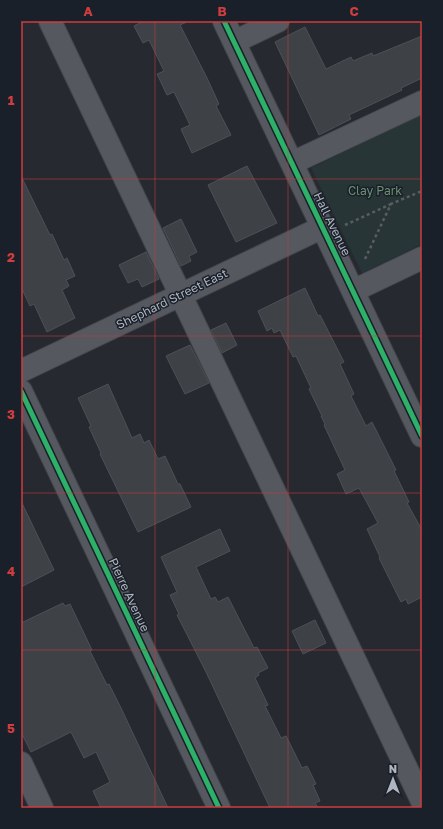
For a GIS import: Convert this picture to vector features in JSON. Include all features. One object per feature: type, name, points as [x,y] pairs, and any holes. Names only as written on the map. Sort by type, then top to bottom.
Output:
[{"type":"street","points":[[50,21],[422,801]]},
{"type":"street","name":"Hall Avenue","points":[[224,21],[292,163],[332,227],[353,292],[417,414],[422,436]]},
{"type":"street","points":[[234,42],[278,21]]},
{"type":"street","points":[[292,163],[422,102]]},
{"type":"street","name":"Shephard Street East","points":[[21,371],[181,295],[332,227]]},
{"type":"street","points":[[353,292],[422,258]]},
{"type":"street","name":"Pierre Avenue","points":[[21,391],[219,808]]},
{"type":"street","points":[[21,763],[42,808]]},
{"type":"path","points":[[332,227],[422,192]]},
{"type":"path","points":[[363,264],[392,204]]},
{"type":"green space","name":"Clay Park","points":[[422,114],[422,244],[362,273],[311,168]]},
{"type":"building","points":[[140,21],[189,21],[180,25],[207,78],[219,104],[216,106],[231,135],[192,153],[181,129],[190,125],[174,92],[167,95],[157,74],[164,71],[149,40],[143,43],[134,26],[140,23]]},
{"type":"building","points":[[305,27],[326,69],[351,57],[353,61],[372,53],[373,56],[422,36],[422,78],[401,88],[402,90],[349,115],[351,119],[319,135],[275,42]]},
{"type":"building","points":[[247,166],[277,223],[236,242],[208,185]]},
{"type":"building","points":[[21,176],[50,235],[52,234],[64,260],[67,258],[75,276],[66,280],[69,286],[62,290],[75,318],[47,332],[34,304],[30,306],[21,287]]},
{"type":"building","points":[[181,219],[197,252],[189,256],[191,261],[181,266],[163,228]]},
{"type":"building","points":[[146,252],[159,279],[142,287],[138,279],[128,283],[119,265]]},
{"type":"building","points":[[305,288],[318,316],[320,315],[344,362],[340,364],[354,394],[351,396],[366,426],[372,422],[396,470],[394,471],[409,502],[407,503],[422,530],[422,597],[408,604],[406,599],[401,602],[379,558],[380,557],[367,529],[378,523],[359,488],[346,494],[337,474],[345,470],[324,425],[322,416],[309,389],[311,388],[296,356],[293,357],[280,330],[274,333],[272,328],[267,331],[258,311]]},
{"type":"building","points":[[226,323],[237,345],[222,353],[211,330]]},
{"type":"building","points":[[190,345],[209,383],[185,394],[166,356]]},
{"type":"building","points":[[108,384],[132,438],[140,434],[144,443],[149,440],[158,459],[165,456],[191,507],[138,532],[100,454],[101,453],[89,427],[91,426],[78,398]]},
{"type":"building","points":[[21,501],[54,570],[21,587]]},
{"type":"building","points":[[220,529],[230,551],[196,567],[211,599],[215,597],[218,602],[228,597],[254,648],[257,647],[268,668],[258,673],[259,675],[255,678],[268,705],[265,706],[281,738],[286,736],[302,768],[307,766],[316,784],[313,785],[320,801],[315,803],[318,808],[270,808],[206,672],[177,615],[179,614],[170,595],[177,592],[161,557]]},
{"type":"building","points":[[63,603],[65,606],[70,604],[92,650],[90,651],[107,685],[109,684],[122,710],[168,808],[101,808],[93,791],[110,782],[96,752],[84,758],[71,732],[31,752],[21,732],[21,623]]},
{"type":"building","points":[[315,620],[326,643],[303,654],[292,631]]},
{"type":"cycle path","points":[[224,21],[422,436]]},
{"type":"cycle path","points":[[21,391],[219,808]]}]
